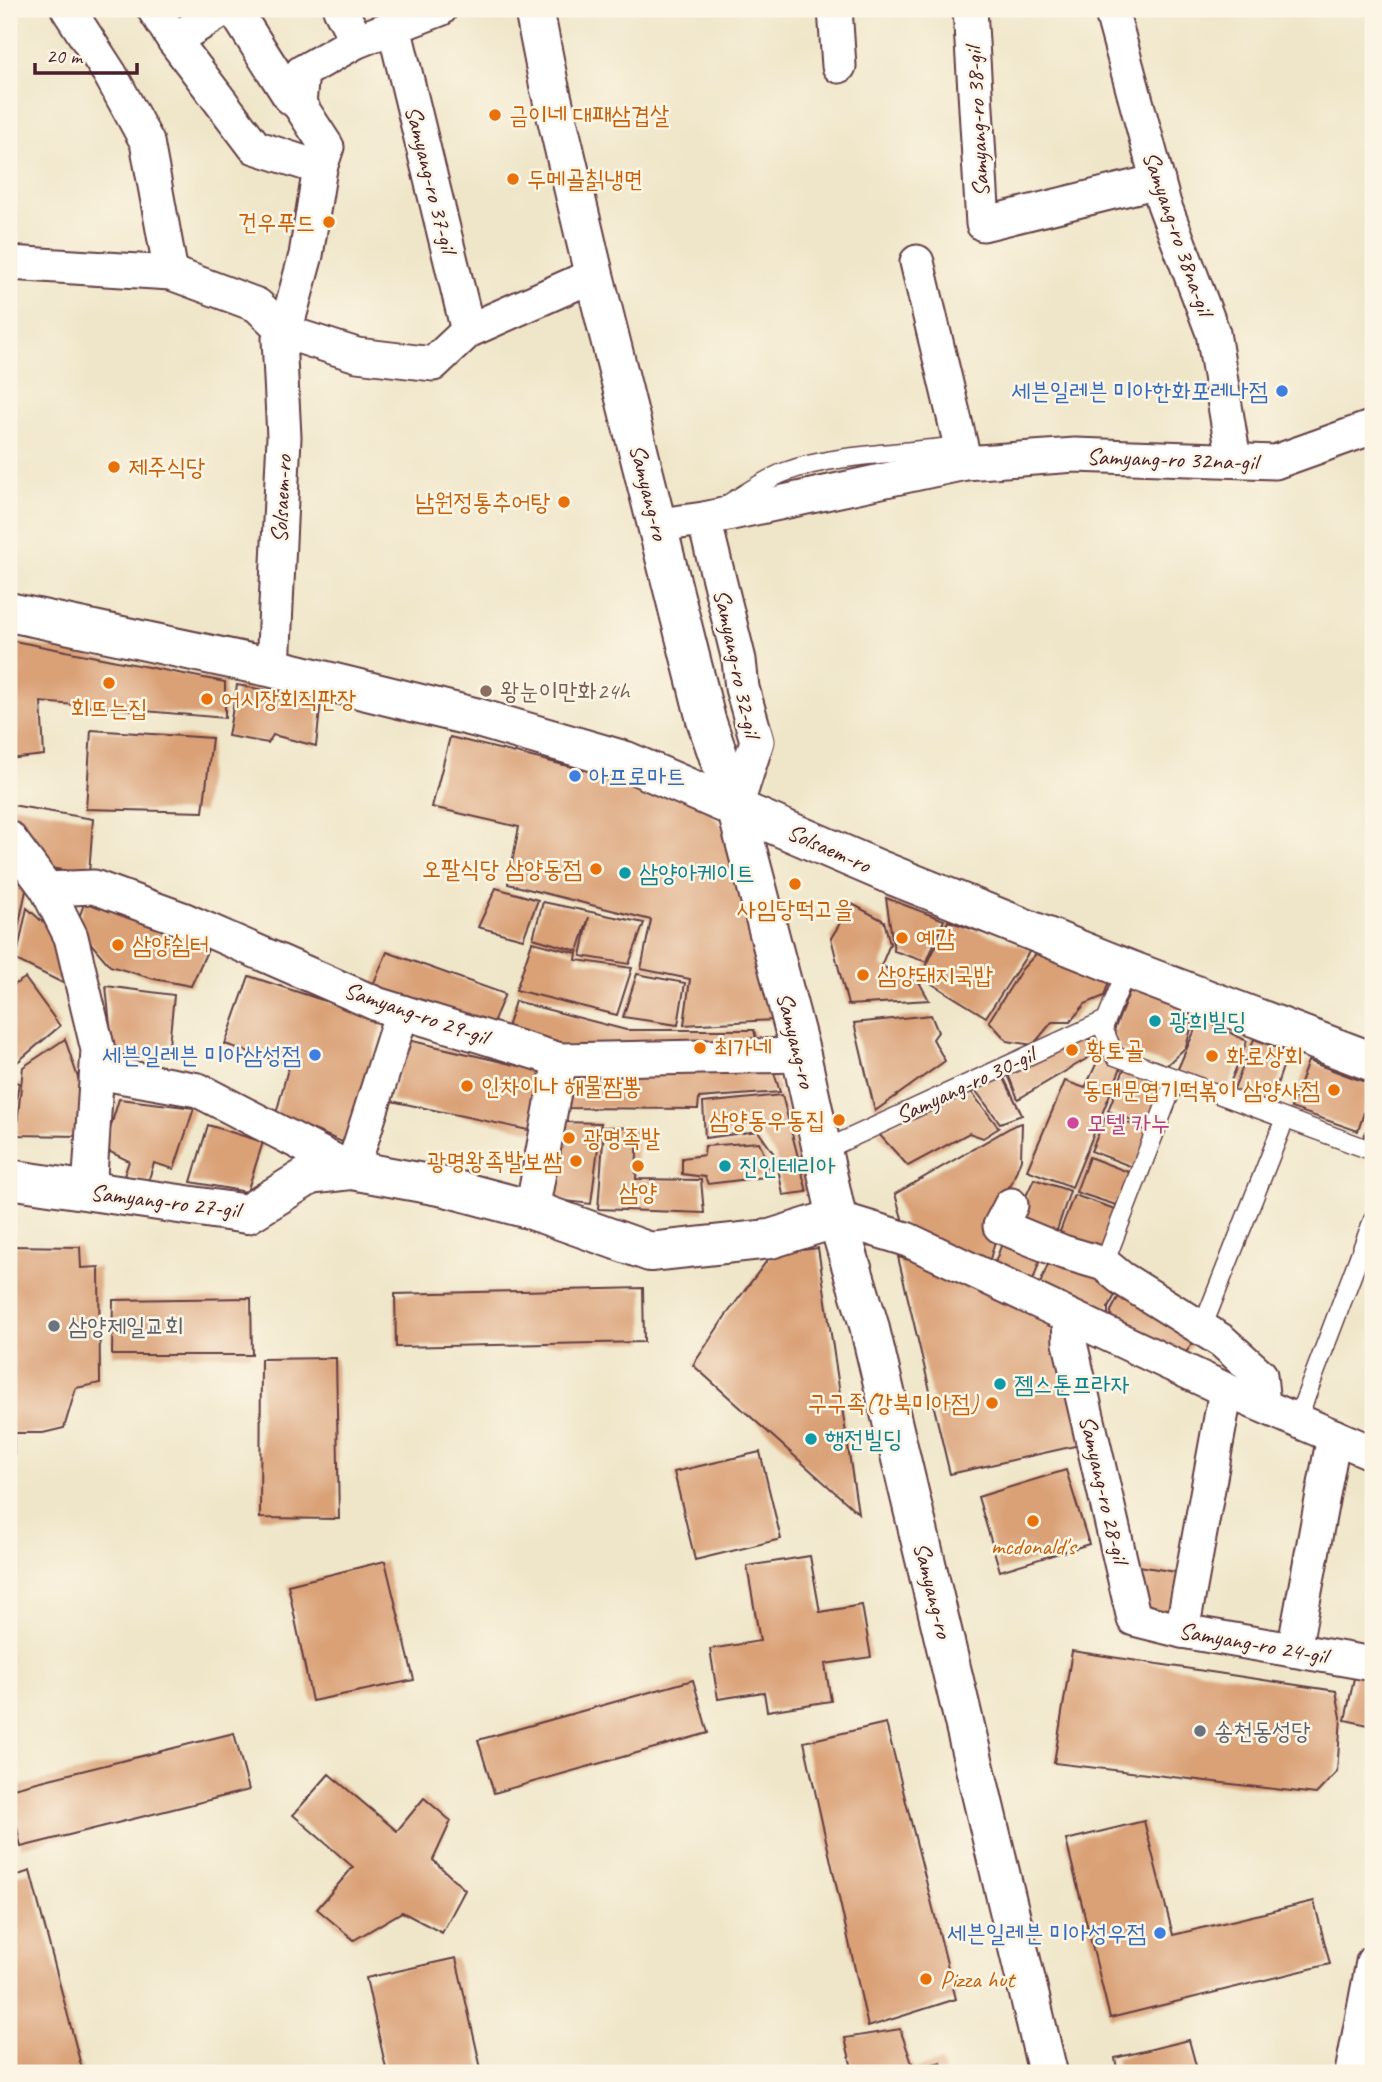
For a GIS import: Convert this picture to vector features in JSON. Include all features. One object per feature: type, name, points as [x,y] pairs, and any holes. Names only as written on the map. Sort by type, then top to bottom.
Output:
[{"type":"main road","name":"Samyang-ro","points":[[534,9],[594,275],[706,720],[736,807],[801,1055],[837,1218],[869,1325],[1048,2073]]},
{"type":"main road","name":"Solsaem-ro","points":[[9,612],[273,668],[478,718],[626,761],[882,871],[1127,969],[1373,1062]]},
{"type":"main road","name":"Samyang-ro 27-gil","points":[[9,1179],[247,1214],[310,1175],[352,1170],[445,1187],[532,1210],[650,1252],[770,1239],[837,1218]]},
{"type":"street","points":[[154,9],[174,40],[255,147],[320,168]]},
{"type":"street","points":[[174,40],[223,9]]},
{"type":"street","points":[[234,9],[290,97],[299,104],[327,147],[320,168],[306,255],[285,332]]},
{"type":"street","points":[[340,9],[357,41]]},
{"type":"street","points":[[299,104],[302,72],[357,41],[439,9]]},
{"type":"street","points":[[835,9],[839,66]]},
{"type":"street","name":"Samyang-ro 38-gil","points":[[971,9],[983,224],[1158,181]]},
{"type":"street","name":"Samyang-ro 38na-gil","points":[[1111,9],[1164,204],[1213,333],[1234,460]]},
{"type":"street","points":[[75,11],[147,142],[171,273]]},
{"type":"street","name":"Samyang-ro 37-gil","points":[[394,27],[468,331]]},
{"type":"street","points":[[918,262],[962,454]]},
{"type":"street","points":[[9,263],[171,273],[257,305],[285,332],[357,355],[433,364],[468,331],[594,275]]},
{"type":"street","name":"Solsaem-ro","points":[[273,668],[284,437],[279,339],[285,332]]},
{"type":"street","name":"Samyang-ro 32na-gil","points":[[658,526],[705,519],[962,454],[1275,462],[1373,427]]},
{"type":"street","name":"Samyang-ro 32-gil","points":[[705,519],[739,660],[742,688],[757,741],[736,807]]},
{"type":"street","points":[[9,838],[47,889],[71,937],[98,1050],[89,1192]]},
{"type":"street","name":"Samyang-ro 29-gil","points":[[47,889],[94,887],[185,920],[379,1005],[559,1060],[801,1055]]},
{"type":"street","points":[[352,1170],[402,1012]]},
{"type":"street","points":[[532,1210],[559,1060]]},
{"type":"street","name":"Samyang-ro 27-gil","points":[[97,1072],[198,1090],[352,1170]]},
{"type":"street","points":[[1011,1205],[1000,1226],[1063,1252],[1104,1264],[1121,1278],[1222,1340],[1260,1374],[1263,1405]]},
{"type":"street","points":[[837,1218],[906,1239],[1226,1390],[1373,1453]]},
{"type":"street","name":"Samyang-ro 28-gil","points":[[1069,1317],[1070,1343],[1134,1619]]},
{"type":"street","points":[[1182,1631],[1226,1390]]},
{"type":"street","points":[[1294,1650],[1334,1436]]},
{"type":"street","name":"Samyang-ro 24-gil","points":[[1134,1619],[1182,1631],[1373,1664]]},
{"type":"street","points":[[1352,2073],[1369,2011],[1373,1962]]},
{"type":"lane","points":[[1127,969],[1102,1028],[1115,1056],[1373,1151]]},
{"type":"lane","name":"Samyang-ro 30-gil","points":[[824,1150],[1106,1020]]},
{"type":"lane","points":[[1104,1264],[1175,1080]]},
{"type":"lane","points":[[1202,1328],[1285,1119]]},
{"type":"lane","points":[[1297,1420],[1373,1220]]},
{"type":"building","points":[[9,640],[225,682],[225,718],[41,702],[44,755],[9,759]]},
{"type":"building","points":[[237,685],[321,701],[316,746],[273,735],[268,743],[228,736]]},
{"type":"building","points":[[91,730],[212,738],[203,812],[86,809]]},
{"type":"building","name":"삼양아케이트","points":[[450,737],[698,798],[731,837],[774,1020],[684,1025],[690,979],[641,969],[651,920],[508,884],[519,827],[432,807]]},
{"type":"building","points":[[12,805],[93,819],[89,874],[37,866],[16,839]]},
{"type":"building","points":[[9,869],[29,876],[16,938],[9,935]]},
{"type":"building","points":[[496,888],[538,900],[523,939],[478,927]]},
{"type":"building","points":[[886,898],[944,920],[927,962],[894,951]]},
{"type":"building","points":[[85,901],[209,947],[191,986],[110,966],[76,926]]},
{"type":"building","points":[[543,902],[644,923],[629,964],[581,956],[589,917],[578,951],[533,938]]},
{"type":"building","points":[[852,904],[884,921],[890,944],[881,966],[919,982],[929,1000],[848,1005],[831,938]]},
{"type":"building","points":[[27,908],[63,940],[77,990],[16,960]]},
{"type":"building","points":[[948,921],[1031,949],[986,1017],[921,977]]},
{"type":"building","points":[[532,942],[577,953],[576,960],[632,968],[617,1015],[516,990]]},
{"type":"building","points":[[387,952],[505,994],[489,1032],[370,992]]},
{"type":"building","points":[[1036,954],[1110,978],[1104,996],[1085,1004],[1070,1022],[1052,1022],[1033,1045],[1007,1041],[989,1021],[1022,969]]},
{"type":"building","points":[[637,974],[685,983],[678,1025],[623,1017]]},
{"type":"building","points":[[249,976],[383,1020],[347,1144],[276,1114],[289,1065],[225,1044]]},
{"type":"building","points":[[25,978],[60,1026],[9,1069],[9,988]]},
{"type":"building","name":"광희빌딩","points":[[1133,983],[1196,1010],[1186,1047],[1167,1065],[1121,1050],[1113,1033]]},
{"type":"building","points":[[106,986],[174,995],[168,1055],[113,1055]]},
{"type":"building","points":[[515,1001],[626,1030],[754,1030],[759,1052],[620,1054],[504,1038]]},
{"type":"building","points":[[931,1015],[938,1032],[933,1039],[945,1061],[875,1111],[854,1023]]},
{"type":"building","name":"화로상회","points":[[1200,1018],[1247,1041],[1228,1088],[1177,1071]]},
{"type":"building","points":[[1085,1034],[1098,1052],[1018,1099],[1007,1072]]},
{"type":"building","points":[[65,1039],[82,1090],[79,1136],[16,1135],[23,1067]]},
{"type":"building","points":[[1254,1039],[1288,1052],[1270,1105],[1233,1091]]},
{"type":"building","name":"인차이나 해물짬뽕","points":[[408,1040],[541,1071],[533,1131],[391,1101]]},
{"type":"building","name":"모텔 카누","points":[[1099,1058],[1122,1065],[1072,1187],[1027,1170],[1065,1081],[1085,1088]]},
{"type":"building","points":[[1308,1061],[1373,1085],[1358,1131],[1291,1108]]},
{"type":"building","points":[[771,1063],[780,1092],[699,1098],[698,1109],[567,1108],[569,1065]]},
{"type":"building","points":[[1124,1069],[1167,1084],[1150,1127],[1108,1111]]},
{"type":"building","points":[[1001,1072],[1022,1115],[1000,1123],[973,1087]]},
{"type":"building","points":[[9,1080],[19,1083],[11,1129],[9,1128]]},
{"type":"building","points":[[969,1089],[999,1128],[983,1138],[969,1133],[908,1166],[877,1132]]},
{"type":"building","points":[[782,1095],[807,1192],[783,1195],[776,1157],[758,1131],[705,1138],[703,1103]]},
{"type":"building","points":[[119,1099],[194,1108],[174,1169],[154,1163],[148,1182],[124,1176],[129,1161],[104,1149]]},
{"type":"building","points":[[1373,1112],[1373,1138],[1364,1136]]},
{"type":"building","points":[[1107,1114],[1149,1132],[1135,1168],[1091,1151]]},
{"type":"building","name":"광명왕족발보쌈","points":[[561,1122],[601,1123],[591,1204],[549,1199]]},
{"type":"building","points":[[1022,1123],[1021,1159],[1011,1185],[998,1195],[991,1230],[995,1241],[987,1270],[904,1225],[895,1194]]},
{"type":"building","points":[[208,1125],[263,1142],[247,1192],[191,1182]]},
{"type":"building","points":[[604,1127],[638,1128],[636,1179],[701,1180],[704,1213],[598,1209]]},
{"type":"building","name":"진인테리아","points":[[759,1142],[773,1176],[708,1184],[705,1177],[682,1174],[682,1158],[704,1155],[705,1146]]},
{"type":"building","points":[[1089,1157],[1131,1173],[1119,1206],[1076,1192]]},
{"type":"building","points":[[1034,1179],[1070,1191],[1054,1239],[1013,1224]]},
{"type":"building","points":[[1074,1195],[1118,1210],[1102,1259],[1056,1242]]},
{"type":"building","points":[[1005,1235],[1043,1250],[1030,1290],[992,1271]]},
{"type":"building","name":"삼양제일교회","points":[[9,1246],[80,1247],[81,1268],[99,1267],[100,1383],[76,1388],[64,1428],[43,1433],[14,1433],[14,1458],[9,1458]]},
{"type":"building","name":"행전빌딩","points":[[818,1248],[858,1513],[693,1365],[772,1254]]},
{"type":"building","points":[[1052,1254],[1120,1286],[1108,1308],[1108,1324],[1036,1294]]},
{"type":"building","name":"젬스톤프라자","points":[[898,1257],[932,1266],[1057,1325],[1084,1444],[950,1474]]},
{"type":"building","points":[[643,1288],[644,1342],[396,1347],[395,1294]]},
{"type":"building","points":[[1122,1290],[1194,1342],[1186,1352],[1223,1377],[1112,1327],[1111,1311]]},
{"type":"building","points":[[251,1298],[252,1355],[112,1355],[113,1300]]},
{"type":"building","points":[[336,1358],[339,1519],[260,1518],[261,1359]]},
{"type":"building","points":[[760,1452],[781,1539],[695,1560],[674,1472]]},
{"type":"building","name":"mcdonald's","points":[[1066,1470],[1089,1544],[1000,1571],[978,1497]]},
{"type":"building","points":[[810,1556],[820,1612],[862,1605],[871,1657],[825,1664],[831,1701],[767,1711],[764,1692],[718,1699],[710,1649],[760,1641],[747,1566]]},
{"type":"building","points":[[385,1561],[414,1680],[312,1701],[288,1585]]},
{"type":"building","points":[[1133,1565],[1188,1574],[1176,1622],[1140,1613]]},
{"type":"building","name":"송천동성당","points":[[1072,1651],[1336,1691],[1341,1717],[1337,1772],[1316,1794],[1054,1763]]},
{"type":"building","points":[[1356,1669],[1373,1673],[1373,1726],[1345,1720]]},
{"type":"building","points":[[693,1680],[708,1733],[494,1793],[478,1740]]},
{"type":"building","points":[[886,1723],[956,1999],[868,2027],[804,1742]]},
{"type":"building","points":[[234,1733],[249,1790],[21,1847],[9,1789]]},
{"type":"building","points":[[329,1774],[397,1831],[424,1798],[451,1821],[433,1860],[465,1890],[442,1933],[402,1912],[354,1940],[317,1909],[353,1867],[293,1815]]},
{"type":"building","points":[[1144,1821],[1173,1935],[1314,1901],[1330,1964],[1110,2018],[1066,1840]]},
{"type":"building","points":[[30,1871],[83,2073],[9,2073],[9,1878]]},
{"type":"building","points":[[456,1958],[482,2073],[387,2073],[366,1978]]},
{"type":"building","points":[[900,2029],[914,2069],[941,2062],[944,2073],[853,2073],[845,2038]]},
{"type":"building","points":[[1189,2040],[1198,2073],[1118,2073],[1115,2058]]},
{"type":"place","name":"금이네 대패삼겹살","points":[[495,115]]},
{"type":"place","name":"두메골칡냉면","points":[[513,179]]},
{"type":"place","name":"건우푸드","points":[[329,222]]},
{"type":"place","name":"세븐일레븐 미아한화포레나점","points":[[1282,391]]},
{"type":"place","name":"제주식당","points":[[114,467]]},
{"type":"place","name":"남원정통추어탕","points":[[564,502]]},
{"type":"place","name":"회뜨는집","points":[[109,683]]},
{"type":"place","name":"왕눈이만화24h","points":[[486,691]]},
{"type":"place","name":"어시장회직판장","points":[[207,699]]},
{"type":"place","name":"아프로마트","points":[[575,776]]},
{"type":"place","name":"오팔식당 삼양동점","points":[[596,869]]},
{"type":"place","name":"삼양아케이트","points":[[625,873]]},
{"type":"place","name":"사임당떡고을","points":[[795,884]]},
{"type":"place","name":"예감","points":[[902,938]]},
{"type":"place","name":"삼양쉼터","points":[[118,945]]},
{"type":"place","name":"삼양돼지국밥","points":[[863,975]]},
{"type":"place","name":"광희빌딩","points":[[1155,1021]]},
{"type":"place","name":"최가네","points":[[700,1048]]},
{"type":"place","name":"황토골","points":[[1072,1050]]},
{"type":"place","name":"세븐일레븐 미아삼성점","points":[[315,1055]]},
{"type":"place","name":"화로상회","points":[[1212,1056]]},
{"type":"place","name":"인차이나 해물짬뽕","points":[[467,1086]]},
{"type":"place","name":"동대문엽기떡볶이 삼양사점","points":[[1334,1090]]},
{"type":"place","name":"삼양동우동집","points":[[839,1120]]},
{"type":"place","name":"모텔 카누","points":[[1073,1123]]},
{"type":"place","name":"광명족발","points":[[569,1138]]},
{"type":"place","name":"광명왕족발보쌈","points":[[576,1161]]},
{"type":"place","name":"삼양","points":[[638,1166]]},
{"type":"place","name":"진인테리아","points":[[725,1166]]},
{"type":"place","name":"삼양제일교회","points":[[54,1326]]},
{"type":"place","name":"젬스톤프라자","points":[[1000,1384]]},
{"type":"place","name":"구구족(강북미아점)","points":[[992,1403]]},
{"type":"place","name":"행전빌딩","points":[[811,1439]]},
{"type":"place","name":"mcdonald's","points":[[1033,1521]]},
{"type":"place","name":"송천동성당","points":[[1200,1731]]},
{"type":"place","name":"세븐일레븐 미아성우점","points":[[1160,1933]]},
{"type":"place","name":"Pizza hut","points":[[926,1979]]}]
